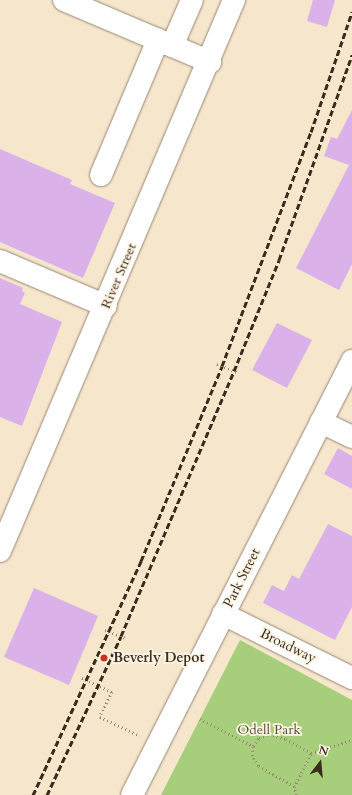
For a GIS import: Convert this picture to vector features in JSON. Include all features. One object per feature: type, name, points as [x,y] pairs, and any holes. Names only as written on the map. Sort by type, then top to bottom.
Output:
[{"type":"street","points":[[64,0],[210,62]]},
{"type":"street","points":[[101,175],[165,43],[192,0]]},
{"type":"street","name":"River Street","points":[[0,551],[7,517],[106,306],[210,62],[234,0]]},
{"type":"street","points":[[0,261],[106,306]]},
{"type":"street","name":"Park Street","points":[[132,795],[352,361]]},
{"type":"street","points":[[321,422],[352,437]]},
{"type":"street","name":"Broadway","points":[[223,614],[352,678]]},
{"type":"path","points":[[217,364],[239,373]]},
{"type":"path","points":[[105,630],[126,638]]},
{"type":"path","points":[[82,678],[112,692],[100,717],[110,722]]},
{"type":"path","points":[[200,719],[253,746]]},
{"type":"path","points":[[294,788],[258,766],[252,756],[253,746],[259,738],[269,734],[286,739],[311,753]]},
{"type":"path","points":[[296,795],[294,788],[311,753],[352,740]]},
{"type":"green space","name":"Odell Park","points":[[240,640],[352,700],[352,795],[161,795]]},
{"type":"building","points":[[313,0],[335,0],[327,27],[307,21]]},
{"type":"building","points":[[352,110],[352,264],[339,290],[296,268],[349,165],[324,156],[331,137],[337,139]]},
{"type":"building","points":[[0,149],[72,180],[70,184],[115,203],[83,278],[0,242]]},
{"type":"building","points":[[0,278],[23,288],[22,291],[25,293],[20,304],[62,322],[22,426],[0,417]]},
{"type":"building","points":[[277,323],[312,340],[287,388],[252,370]]},
{"type":"building","points":[[338,448],[352,456],[352,489],[324,474]]},
{"type":"building","points":[[328,524],[352,536],[352,607],[335,640],[263,603],[272,585],[284,591],[292,575],[299,579]]},
{"type":"building","name":"Beverly Depot","points":[[34,588],[98,616],[69,685],[4,657]]},
{"type":"railway","points":[[33,795],[141,561],[222,366],[311,132],[352,12]]},
{"type":"railway","points":[[47,795],[121,636],[234,371],[279,260],[352,55]]},
{"type":"place","name":"Beverly Depot","points":[[104,658]]}]
